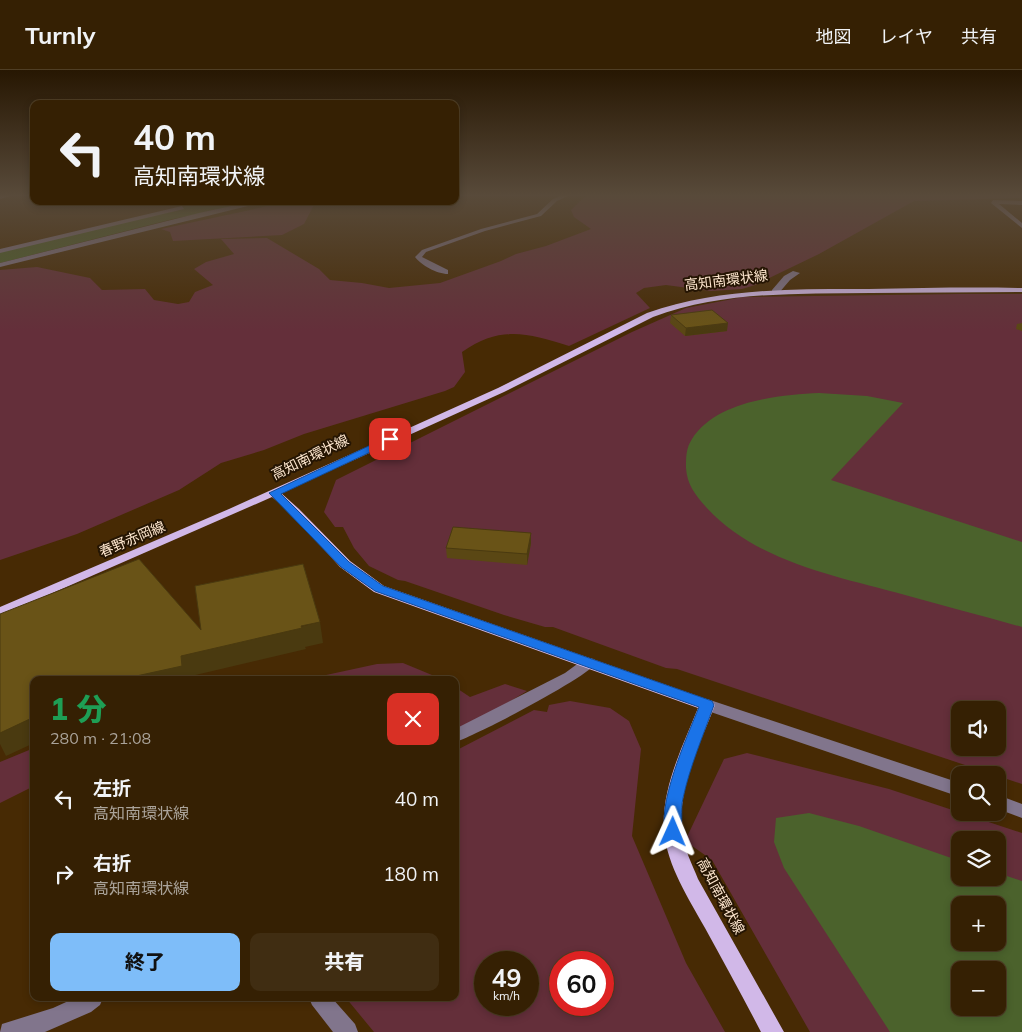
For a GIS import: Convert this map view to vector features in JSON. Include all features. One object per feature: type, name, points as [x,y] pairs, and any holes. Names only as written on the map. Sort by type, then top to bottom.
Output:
[{"type":"main road","name":"高知南環状線","points":[[773,1032],[692,884],[678,854],[673,832],[674,803],[681,772],[707,705],[379,589],[345,564],[295,511],[274,493],[457,408],[501,390],[662,310],[705,299],[775,292],[1022,290]]},
{"type":"main road","name":"春野赤岡線","points":[[0,612],[274,493]]},
{"type":"street","points":[[0,251],[44,241]]},
{"type":"street","points":[[0,265],[95,241]]},
{"type":"street","points":[[445,272],[422,261],[418,257],[424,251],[452,241]]},
{"type":"street","points":[[775,292],[786,278],[796,272]]},
{"type":"street","points":[[459,734],[570,676],[589,663]]},
{"type":"street","points":[[707,705],[951,787]]},
{"type":"street","points":[[1006,805],[1022,810]]},
{"type":"street","points":[[10,1032],[40,1024],[70,1012],[88,1001]]},
{"type":"street","points":[[321,1001],[347,1032]]},
{"type":"shaded area","points":[[223,241],[272,241],[319,269],[330,280],[389,288],[440,283],[516,254],[560,241],[842,241],[755,285],[742,289],[711,291],[666,285],[644,288],[636,293],[650,308],[569,346],[527,335],[514,334],[489,338],[476,343],[462,352],[465,372],[454,387],[304,434],[264,450],[221,463],[179,490],[77,534],[0,560],[0,270],[37,267],[90,278],[102,290],[145,289],[154,300],[178,304],[189,302],[195,292],[213,285],[194,269],[206,262],[234,254]]},
{"type":"shaded area","points":[[1022,294],[1022,784],[1006,779],[1006,766],[968,766],[677,669],[666,668],[553,627],[545,627],[504,615],[398,580],[369,566],[354,548],[343,527],[335,527],[324,512],[336,480],[632,332],[686,308],[743,297]]},
{"type":"shaded area","points":[[819,393],[867,396],[903,403],[831,480],[1022,542],[1022,627],[852,581],[798,564],[748,541],[726,526],[702,503],[690,484],[686,464],[690,442],[703,426],[716,416],[749,402],[767,398]]},
{"type":"shaded area","points":[[403,663],[434,676],[322,676],[377,664]]},
{"type":"shaded area","points":[[505,684],[527,691],[481,719],[459,729],[459,690],[470,697]]},
{"type":"shaded area","points":[[570,701],[610,708],[629,721],[641,749],[632,836],[686,963],[725,1032],[374,1032],[348,1001],[459,1001],[459,749],[534,710],[547,712],[549,705]]},
{"type":"shaded area","points":[[30,750],[30,788],[0,803],[0,762]]},
{"type":"shaded area","points":[[747,753],[889,789],[951,810],[951,821],[986,821],[1022,833],[1022,896],[1006,884],[1006,831],[951,831],[951,886],[956,886],[910,1032],[810,1032],[712,860],[685,841],[724,759]]},
{"type":"shaded area","points":[[809,813],[859,826],[951,858],[951,886],[1006,886],[1006,876],[1022,881],[1022,1032],[890,1032],[784,868],[774,842],[776,818]]},
{"type":"building","points":[[712,310],[728,323],[686,328],[671,315]]},
{"type":"building","points":[[453,527],[531,533],[527,554],[446,548]]},
{"type":"building","points":[[139,559],[201,630],[195,586],[303,564],[320,622],[301,626],[302,628],[181,656],[182,666],[136,676],[30,676],[30,719],[0,733],[0,614]]},
{"type":"waterway","points":[[0,257],[64,241]]},
{"type":"route","points":[[390,439],[274,493],[295,511],[345,564],[379,589],[707,705],[681,772],[674,803],[673,832]]}]
